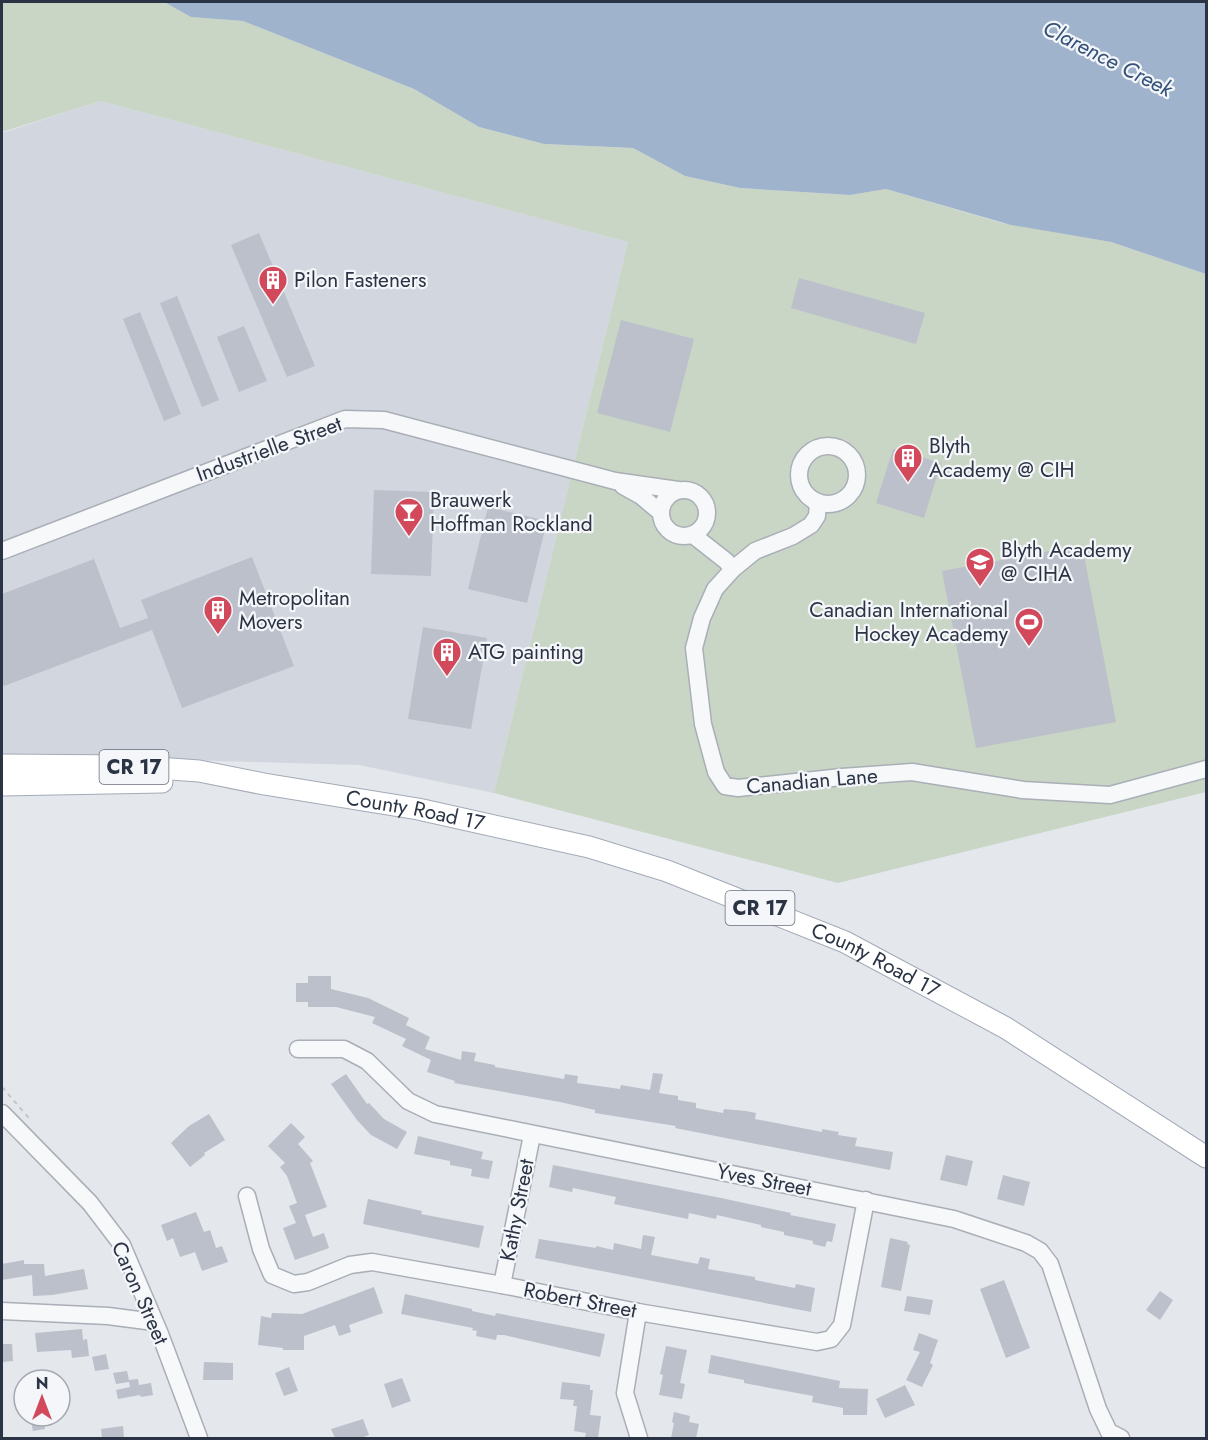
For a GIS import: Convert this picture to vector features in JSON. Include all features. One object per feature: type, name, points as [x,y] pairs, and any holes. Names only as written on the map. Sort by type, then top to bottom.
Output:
[{"type":"main road","name":"County Road 17","points":[[2,765],[129,766],[199,771],[418,809],[589,847],[678,876],[844,942],[996,1022],[1206,1157]]},
{"type":"main road","name":"County Road 17","points":[[2,785],[140,781],[264,784]]},
{"type":"street","name":"Industrielle Street","points":[[2,551],[345,419],[384,420],[615,481],[694,492],[705,502],[707,518],[730,565]]},
{"type":"street","name":"Industrielle Street","points":[[615,481],[641,496],[660,512],[665,527],[670,533],[678,536],[693,535],[730,565]]},
{"type":"street","points":[[660,512],[666,498],[678,490]]},
{"type":"street","name":"Canadian Lane","points":[[819,502],[817,516],[812,525],[730,565],[715,589],[702,618],[694,648],[703,724],[716,772],[725,786],[738,788],[912,772],[1023,790],[1110,795],[1206,769]]},
{"type":"street","points":[[693,535],[700,531],[707,518]]},
{"type":"street","name":"Yves Street","points":[[298,1049],[344,1049],[367,1061],[408,1101],[435,1114],[954,1219],[1026,1242],[1040,1251],[1050,1264],[1098,1409],[1109,1432],[1120,1438]]},
{"type":"street","name":"Caron Street","points":[[2,1114],[90,1203],[125,1251],[199,1438]]},
{"type":"street","name":"Kathy Street","points":[[502,1285],[532,1135]]},
{"type":"street","name":"Robert Street","points":[[247,1196],[261,1249],[272,1275],[294,1284],[308,1282],[350,1265],[372,1262],[639,1312],[817,1342],[831,1339],[842,1325],[866,1200]]},
{"type":"street","points":[[2,1311],[108,1316],[154,1322]]},
{"type":"street","points":[[639,1312],[625,1393],[639,1438]]},
{"type":"shaded area","points":[[101,101],[628,242],[494,793],[359,765],[2,755],[2,133]]},
{"type":"green space","points":[[2,2],[164,2],[191,17],[243,21],[414,89],[479,127],[544,144],[633,148],[685,176],[740,188],[850,195],[886,189],[1002,223],[1111,242],[1206,274],[1206,792],[838,883],[494,793],[628,242],[101,101],[2,132]]},
{"type":"water","name":"Clarence Creek","points":[[164,2],[1206,2],[1206,274],[1111,242],[1011,225],[886,189],[850,195],[740,188],[685,176],[633,148],[544,144],[479,127],[414,89],[243,21],[191,17]]},
{"type":"building","name":"Pilon Fasteners","points":[[259,233],[315,366],[287,377],[231,245]]},
{"type":"building","points":[[799,278],[925,313],[916,344],[791,308]]},
{"type":"building","points":[[177,296],[219,400],[202,407],[160,303]]},
{"type":"building","points":[[140,312],[181,414],[164,421],[123,319]]},
{"type":"building","points":[[621,320],[694,339],[670,432],[597,413]]},
{"type":"building","points":[[244,326],[267,381],[239,392],[217,337]]},
{"type":"building","name":"Blyth Academy @ CIH","points":[[893,449],[941,463],[924,518],[876,503]]},
{"type":"building","points":[[374,490],[434,492],[431,576],[371,574]]},
{"type":"building","points":[[488,507],[547,521],[527,603],[468,589]]},
{"type":"building","name":"Canadian International Hockey Academy","points":[[1082,545],[1116,722],[976,748],[942,571]]},
{"type":"building","name":"Metropolitan Movers","points":[[252,557],[294,666],[182,708],[152,630],[4,686],[2,681],[2,594],[94,559],[120,628],[148,618],[141,600]]},
{"type":"building","name":"ATG painting","points":[[423,627],[487,638],[471,729],[408,719]]},
{"type":"building","points":[[308,976],[331,976],[331,989],[368,998],[409,1018],[406,1025],[430,1037],[425,1049],[461,1060],[462,1051],[476,1053],[474,1061],[495,1065],[495,1067],[564,1079],[565,1074],[578,1076],[577,1083],[620,1089],[621,1085],[650,1090],[653,1073],[663,1074],[659,1093],[678,1096],[678,1100],[696,1103],[696,1108],[723,1113],[724,1109],[746,1111],[756,1113],[755,1119],[822,1132],[822,1129],[839,1132],[838,1135],[857,1138],[855,1146],[893,1152],[890,1170],[675,1128],[676,1126],[595,1113],[595,1110],[560,1102],[454,1083],[455,1081],[427,1072],[431,1060],[402,1046],[406,1039],[372,1023],[375,1017],[336,1007],[308,1007],[308,1002],[296,1002],[296,983],[308,983]]},
{"type":"building","points":[[346,1074],[367,1104],[369,1103],[384,1119],[407,1132],[397,1149],[371,1135],[331,1084]]},
{"type":"building","points":[[209,1114],[225,1140],[204,1153],[205,1155],[190,1167],[171,1143],[189,1126]]},
{"type":"building","points":[[291,1123],[305,1137],[298,1144],[313,1161],[310,1163],[327,1207],[305,1215],[313,1237],[324,1233],[329,1248],[295,1260],[283,1228],[296,1223],[289,1206],[297,1203],[287,1176],[280,1167],[285,1163],[268,1146]]},
{"type":"building","points":[[418,1136],[483,1152],[481,1159],[493,1161],[489,1179],[471,1176],[472,1169],[450,1165],[450,1161],[414,1154]]},
{"type":"building","points":[[946,1155],[973,1161],[967,1186],[940,1180]]},
{"type":"building","points":[[553,1165],[721,1198],[836,1224],[832,1242],[827,1241],[825,1247],[813,1244],[813,1241],[784,1235],[784,1232],[761,1227],[761,1225],[717,1215],[716,1219],[689,1213],[688,1219],[614,1204],[616,1197],[573,1188],[572,1192],[549,1187]]},
{"type":"building","points":[[1003,1175],[1030,1182],[1024,1206],[997,1199]]},
{"type":"building","points":[[368,1199],[422,1211],[421,1214],[484,1226],[479,1248],[363,1224]]},
{"type":"building","points":[[196,1212],[204,1232],[210,1230],[216,1248],[222,1246],[228,1262],[202,1271],[195,1252],[180,1257],[173,1238],[167,1241],[161,1225]]},
{"type":"building","points":[[643,1235],[655,1237],[651,1255],[698,1264],[700,1257],[710,1259],[708,1269],[755,1277],[755,1280],[795,1288],[796,1284],[815,1288],[811,1312],[535,1258],[539,1239],[613,1250],[614,1243],[641,1249]]},
{"type":"building","points":[[890,1238],[908,1242],[907,1244],[910,1245],[901,1291],[881,1287]]},
{"type":"building","points":[[24,1260],[24,1264],[44,1264],[45,1276],[84,1269],[88,1289],[33,1296],[32,1275],[2,1280],[2,1264]]},
{"type":"building","points":[[1004,1280],[1030,1348],[1006,1358],[980,1289]]},
{"type":"building","points":[[374,1287],[383,1313],[349,1325],[351,1332],[339,1336],[335,1325],[304,1336],[304,1350],[283,1350],[283,1348],[258,1345],[261,1316],[271,1318],[272,1313],[302,1314]]},
{"type":"building","points":[[1160,1291],[1173,1300],[1160,1320],[1146,1310]]},
{"type":"building","points":[[405,1294],[495,1316],[496,1313],[605,1334],[600,1357],[504,1335],[497,1335],[496,1340],[476,1336],[477,1331],[472,1330],[473,1328],[401,1314]]},
{"type":"building","points":[[907,1296],[933,1300],[930,1315],[904,1311]]},
{"type":"building","points":[[82,1329],[83,1340],[87,1339],[89,1356],[72,1358],[71,1350],[37,1352],[35,1333]]},
{"type":"building","points":[[919,1333],[938,1340],[930,1363],[933,1365],[922,1387],[906,1380],[920,1352],[913,1350]]},
{"type":"building","points":[[2,1344],[12,1344],[13,1361],[2,1362]]},
{"type":"building","points":[[666,1346],[687,1350],[680,1383],[685,1384],[682,1399],[659,1395],[663,1375],[660,1374]]},
{"type":"building","points":[[106,1354],[109,1369],[95,1371],[92,1357]]},
{"type":"building","points":[[711,1355],[840,1381],[839,1388],[868,1389],[867,1415],[843,1415],[843,1408],[812,1402],[813,1396],[744,1383],[744,1380],[708,1373]]},
{"type":"building","points":[[204,1362],[233,1363],[233,1380],[203,1380]]},
{"type":"building","points":[[289,1367],[298,1391],[284,1396],[275,1373]]},
{"type":"building","points":[[127,1371],[129,1380],[138,1379],[139,1385],[151,1383],[153,1395],[118,1399],[116,1390],[130,1387],[129,1382],[116,1384],[113,1373]]},
{"type":"building","points":[[402,1378],[411,1401],[392,1408],[384,1384]]},
{"type":"building","points":[[562,1382],[590,1385],[590,1390],[593,1390],[590,1415],[601,1416],[598,1438],[585,1438],[586,1433],[574,1431],[577,1406],[573,1406],[574,1400],[560,1399]]},
{"type":"building","points":[[905,1385],[915,1405],[885,1418],[876,1399]]},
{"type":"building","points":[[674,1412],[690,1416],[689,1422],[699,1424],[696,1438],[671,1438]]},
{"type":"building","points":[[363,1419],[369,1435],[361,1438],[335,1438],[331,1429]]},
{"type":"building","points":[[123,1426],[124,1438],[102,1438],[101,1429]]},
{"type":"building","points":[[32,1428],[45,1428],[45,1429],[33,1431]]},
{"type":"place","name":"Pilon Fasteners","points":[[273,306]]},
{"type":"place","name":"Blyth Academy @ CIH","points":[[908,484]]},
{"type":"place","name":"Brauwerk Hoffman Rockland","points":[[409,538]]},
{"type":"place","name":"Blyth Academy @ CIHA","points":[[980,588]]},
{"type":"place","name":"Metropolitan Movers","points":[[218,636]]},
{"type":"place","name":"Canadian International Hockey Academy","points":[[1029,648]]},
{"type":"place","name":"ATG painting","points":[[447,678]]}]
